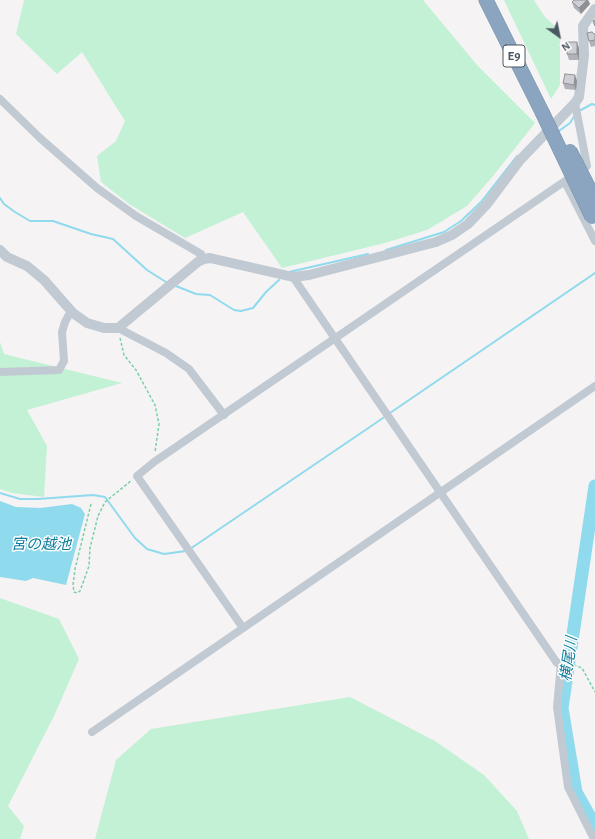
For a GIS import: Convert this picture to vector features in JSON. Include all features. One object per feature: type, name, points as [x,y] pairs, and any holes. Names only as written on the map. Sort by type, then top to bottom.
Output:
[{"type":"highway","name":"E9","points":[[486,0],[595,200]]},
{"type":"highway","name":"E9","points":[[496,0],[594,221]]},
{"type":"street","points":[[118,328],[199,261],[204,259],[210,258],[292,277],[310,275],[429,244],[452,235],[468,224],[487,204],[520,160],[576,105],[579,97],[584,55],[583,26],[595,9]]},
{"type":"street","points":[[0,99],[40,138],[97,188],[136,216],[201,254],[204,259]]},
{"type":"street","points":[[243,628],[137,476],[154,462],[588,166],[576,105]]},
{"type":"street","points":[[565,182],[595,241]]},
{"type":"street","points":[[0,250],[7,257],[27,266],[44,280],[71,311],[87,323],[104,328],[118,328],[166,353],[189,369],[224,415]]},
{"type":"street","points":[[292,277],[557,662],[561,663],[557,707],[568,787],[594,839]]},
{"type":"street","points":[[0,372],[59,370],[64,360],[62,332],[71,311]]},
{"type":"street","points":[[92,732],[595,386]]},
{"type":"path","points":[[118,328],[124,354],[136,370],[155,405],[159,424],[154,462]]},
{"type":"path","points":[[91,504],[75,569],[73,585],[74,592],[77,593],[80,591],[89,566],[90,548],[98,516],[105,502],[137,476]]},
{"type":"path","points":[[573,664],[582,668],[595,692]]},
{"type":"green space","points":[[24,0],[423,0],[477,65],[535,123],[467,206],[427,230],[385,243],[282,268],[243,212],[185,238],[129,204],[101,182],[97,156],[116,141],[125,121],[82,52],[57,74],[16,34]]},
{"type":"green space","points":[[504,0],[534,0],[545,17],[557,28],[560,36],[560,85],[551,99]]},
{"type":"green space","points":[[0,342],[4,354],[122,383],[27,410],[47,446],[44,497],[12,493],[0,489]]},
{"type":"green space","points":[[0,598],[59,619],[79,659],[54,716],[8,806],[24,826],[20,839],[0,839]]},
{"type":"green space","points":[[350,697],[435,741],[484,775],[517,811],[529,839],[95,839],[116,760],[151,729]]},
{"type":"water","name":"宮の越池","points":[[0,501],[16,507],[40,508],[72,504],[81,508],[85,514],[66,585],[33,578],[26,581],[0,577]]},
{"type":"building","points":[[574,0],[587,0],[579,8],[572,2]]},
{"type":"building","points":[[592,32],[595,34],[595,40],[589,41],[587,33]]},
{"type":"building","points":[[567,42],[577,42],[577,54],[567,54]]},
{"type":"building","points":[[565,74],[575,75],[574,85],[563,83]]},
{"type":"waterway","points":[[579,111],[592,104],[595,105]]},
{"type":"waterway","points":[[556,133],[570,123],[575,115]]},
{"type":"waterway","points":[[386,250],[444,232],[461,221],[481,202],[517,156]]},
{"type":"waterway","points":[[0,198],[4,204],[30,221],[53,221],[91,234],[113,239],[147,270],[166,282]]},
{"type":"waterway","points":[[289,272],[368,254]]},
{"type":"waterway","points":[[390,413],[595,273]]},
{"type":"waterway","points":[[176,286],[196,294],[210,295],[234,310],[241,311],[253,308],[266,292],[279,280]]},
{"type":"waterway","points":[[190,549],[386,416]]},
{"type":"waterway","name":"横尾川","points":[[595,486],[562,708],[576,792],[595,826]]},
{"type":"waterway","points":[[0,493],[20,499],[93,495],[105,497],[135,538],[147,549],[164,554],[186,551]]}]
